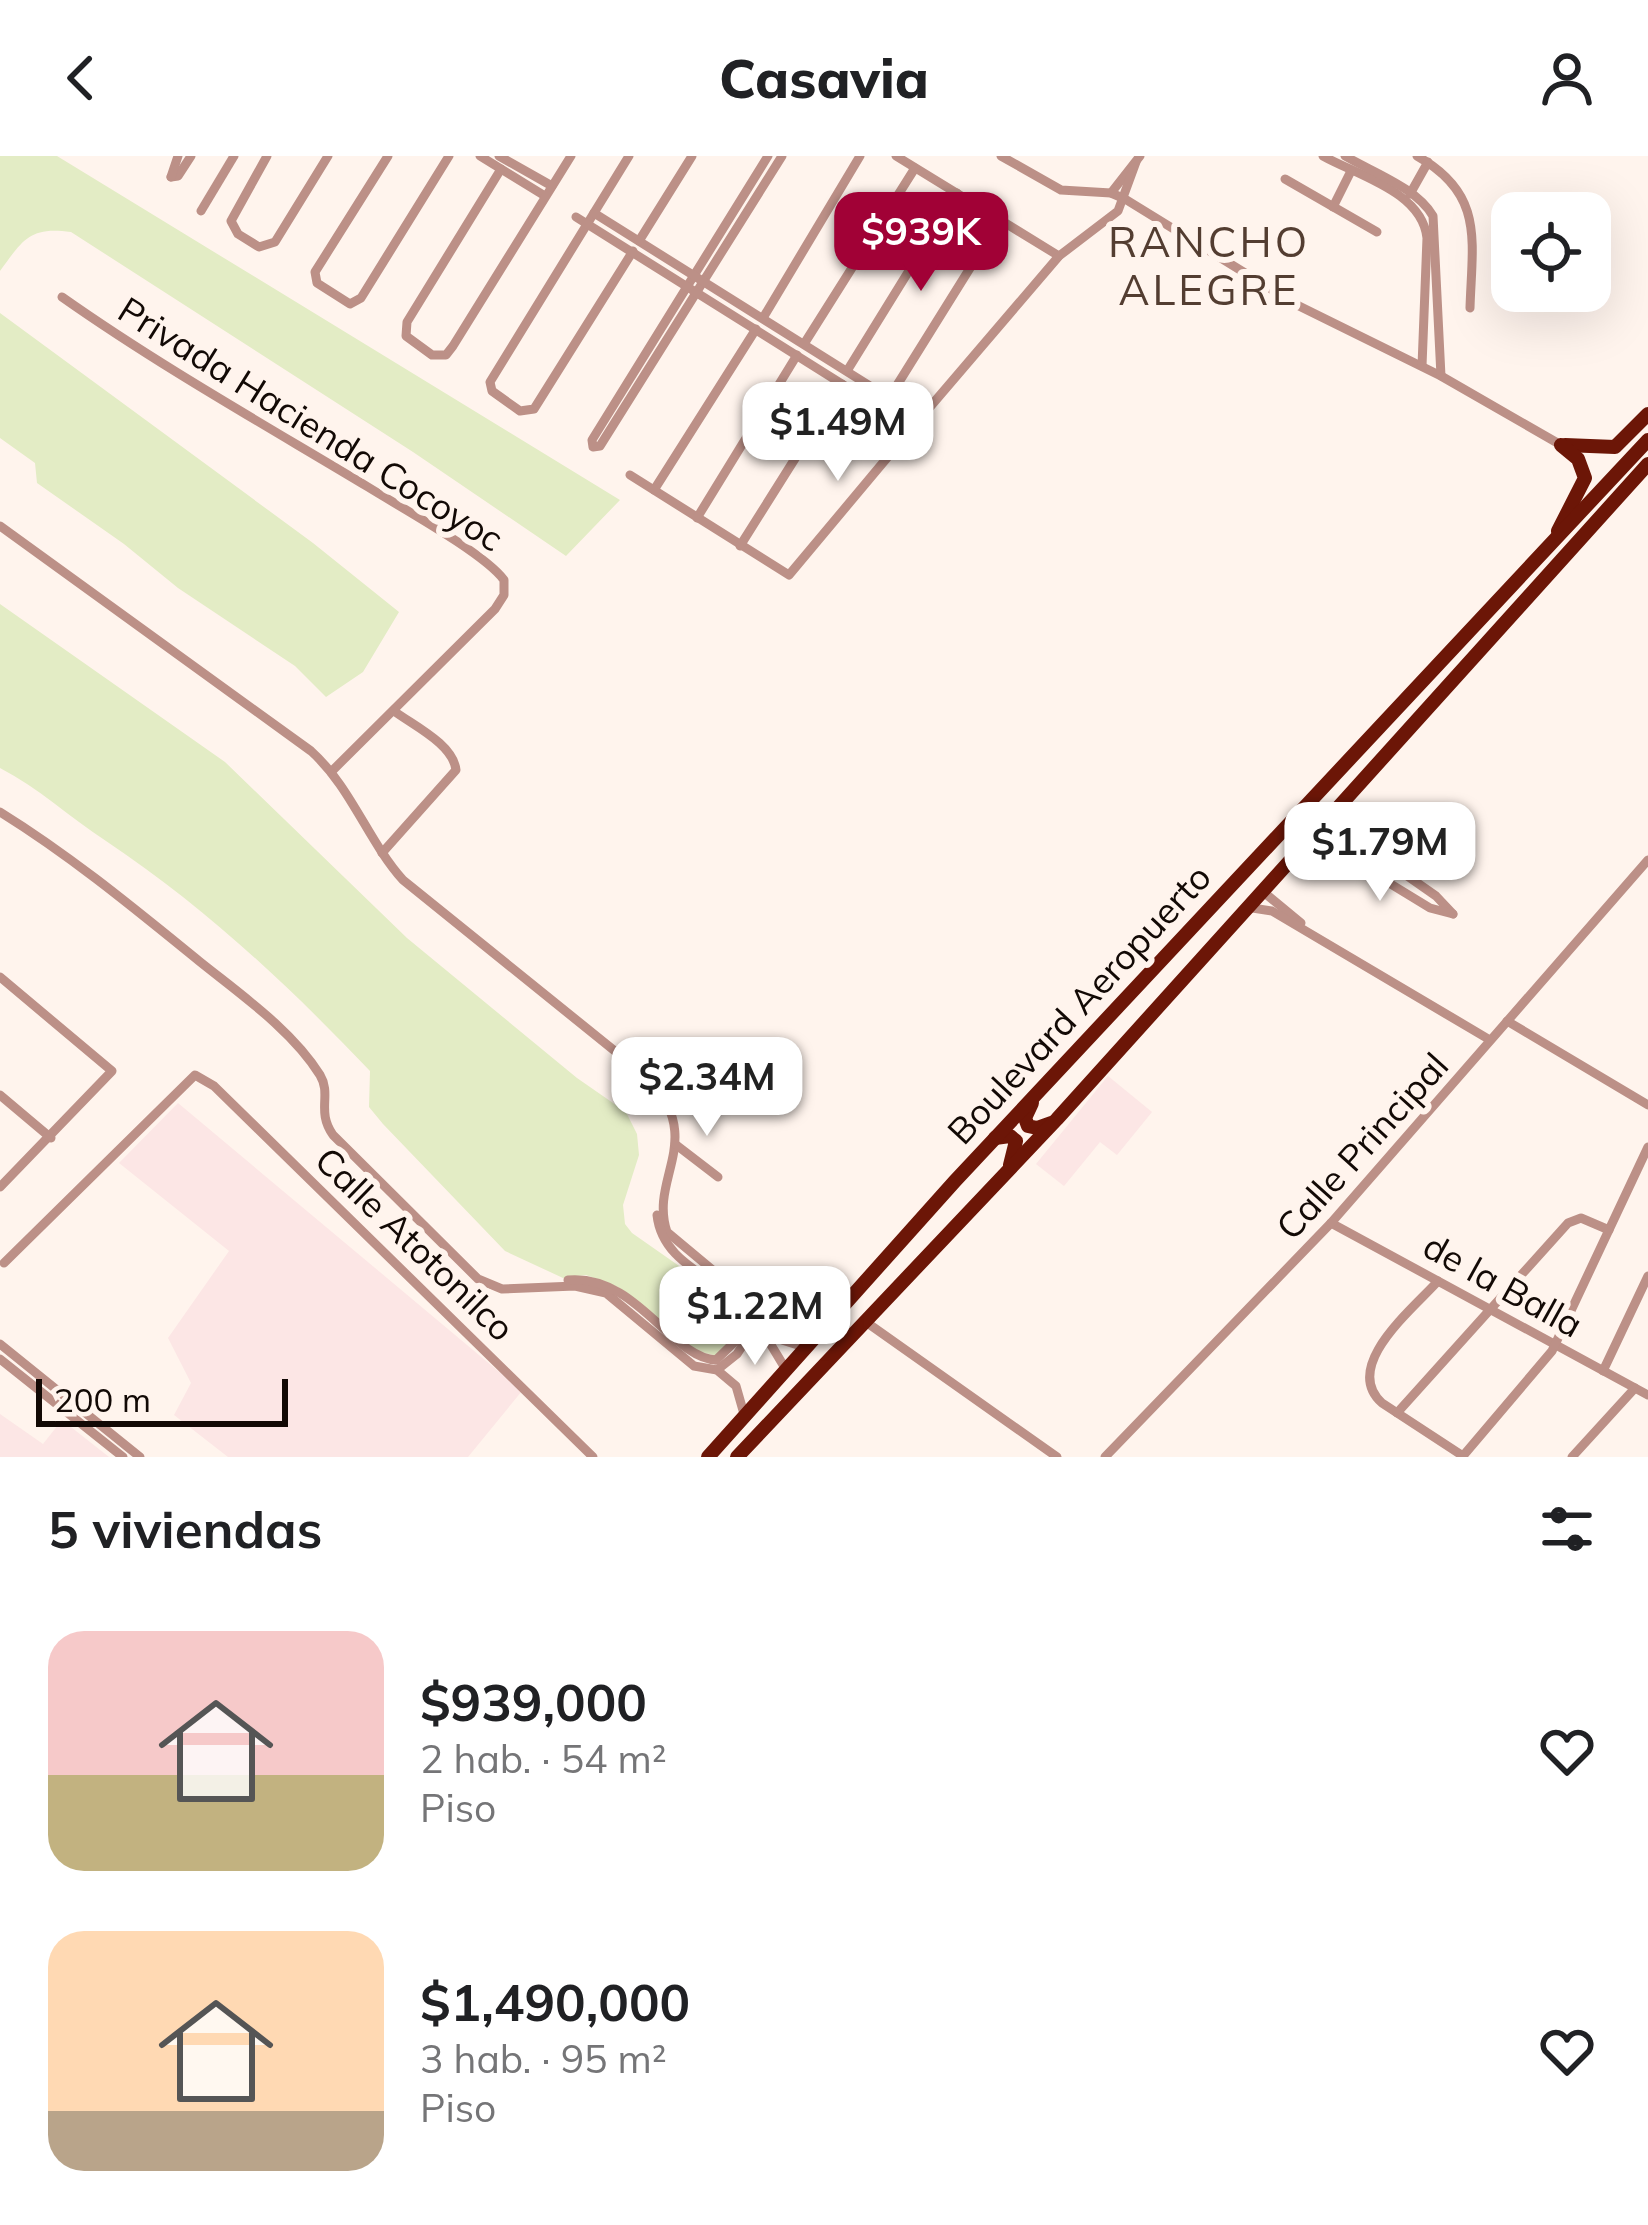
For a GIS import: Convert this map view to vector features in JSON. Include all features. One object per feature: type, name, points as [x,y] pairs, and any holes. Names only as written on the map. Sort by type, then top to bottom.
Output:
[{"type":"highway","points":[[1561,445],[1616,447],[1648,414]]},
{"type":"highway","name":"Boulevard Aeropuerto","points":[[708,1457],[1041,1088],[1648,440]]},
{"type":"highway","points":[[1555,541],[1585,478],[1582,465],[1561,445]]},
{"type":"highway","name":"Boulevard Aeropuerto","points":[[736,1457],[1058,1120],[1648,464]]},
{"type":"highway","points":[[1041,1088],[1026,1123],[1036,1128],[1058,1120]]},
{"type":"highway","points":[[995,1138],[1016,1141],[1005,1175]]},
{"type":"street","points":[[178,156],[172,177],[178,176],[191,156]]},
{"type":"street","points":[[201,211],[234,156]]},
{"type":"street","points":[[267,156],[231,221],[238,234],[259,247],[275,242],[328,156]]},
{"type":"street","points":[[388,156],[315,272],[317,284],[350,304],[361,298],[449,156]]},
{"type":"street","points":[[480,156],[503,160],[549,191]]},
{"type":"street","points":[[503,160],[407,322],[406,336],[432,355],[450,351],[571,156]]},
{"type":"street","points":[[629,156],[490,382],[492,391],[520,410],[534,409],[692,156]]},
{"type":"street","points":[[768,156],[696,283],[600,446],[593,447],[592,440],[696,283],[782,156]]},
{"type":"street","points":[[763,318],[860,156]]},
{"type":"street","points":[[896,156],[1059,256]]},
{"type":"street","points":[[1001,156],[1066,192],[1111,193],[1125,199],[1297,305],[1442,376],[1561,445]]},
{"type":"street","points":[[1323,156],[1346,161],[1410,194],[1432,216],[1422,366]]},
{"type":"street","points":[[1111,193],[1138,159]]},
{"type":"street","points":[[630,475],[785,574],[794,573],[1059,256],[1109,221],[1125,199],[1138,159]]},
{"type":"street","points":[[1410,194],[1423,159],[1451,180],[1471,216],[1470,308]]},
{"type":"street","points":[[1333,207],[1346,161]]},
{"type":"street","points":[[1346,161],[1421,214],[1442,376]]},
{"type":"street","points":[[804,344],[915,168]]},
{"type":"street","points":[[1285,179],[1377,232]]},
{"type":"street","points":[[847,371],[957,194]]},
{"type":"street","points":[[576,217],[591,218],[763,318],[921,418]]},
{"type":"street","points":[[889,398],[1000,220]]},
{"type":"street","points":[[696,283],[756,329],[912,428]]},
{"type":"street","name":"Privada Hacienda Cocoyoc","points":[[62,298],[409,512],[500,574],[505,586],[495,609],[394,711]]},
{"type":"street","points":[[655,490],[756,329]]},
{"type":"street","points":[[1423,336],[1439,337]]},
{"type":"street","points":[[697,518],[797,356]]},
{"type":"street","points":[[740,546],[842,384]]},
{"type":"street","points":[[0,526],[311,751],[331,772],[403,880],[652,1081],[665,1100],[674,1140],[663,1204],[665,1226],[707,1272],[782,1340],[804,1347]]},
{"type":"street","points":[[331,772],[394,711],[450,754],[456,770],[382,853]]},
{"type":"street","points":[[0,812],[44,839],[190,953],[295,1045],[323,1081],[322,1114],[333,1135],[453,1253],[494,1282],[599,1282],[660,1329],[694,1366],[716,1365],[737,1354],[757,1318]]},
{"type":"street","points":[[1311,835],[1437,912],[1453,914],[1436,896],[1325,819]]},
{"type":"street","name":"Calle Principal","points":[[1105,1457],[1331,1223],[1648,860]]},
{"type":"street","points":[[1261,890],[1319,938]]},
{"type":"street","points":[[1246,907],[1272,910],[1490,1040]]},
{"type":"street","points":[[0,977],[112,1072],[0,1187]]},
{"type":"street","points":[[1507,1022],[1648,1105]]},
{"type":"street","name":"Calle Atotonilco","points":[[4,1263],[195,1075],[214,1087],[593,1457]]},
{"type":"street","points":[[0,1095],[51,1138]]},
{"type":"street","points":[[674,1140],[718,1177]]},
{"type":"street","points":[[1438,1281],[1376,1351],[1368,1378],[1374,1396],[1463,1456],[1556,1346],[1648,1148]]},
{"type":"street","points":[[1397,1414],[1572,1220],[1581,1218],[1609,1230]]},
{"type":"street","name":"de la Balla","points":[[1331,1223],[1648,1395]]},
{"type":"street","points":[[1603,1371],[1648,1276]]},
{"type":"street","points":[[757,1318],[784,1368]]},
{"type":"street","points":[[866,1322],[1057,1457]]},
{"type":"street","points":[[0,1344],[123,1457]]},
{"type":"street","points":[[0,1359],[21,1368]]},
{"type":"street","points":[[716,1365],[736,1386],[745,1415]]},
{"type":"street","points":[[1572,1457],[1635,1388]]},
{"type":"street","points":[[74,1411],[140,1457]]},
{"type":"shaded area","points":[[1108,1076],[1152,1112],[1117,1155],[1100,1142],[1064,1186],[1036,1164]]},
{"type":"shaded area","points":[[178,1103],[522,1391],[468,1457],[228,1457],[174,1415],[191,1383],[168,1338],[229,1251],[119,1163]]},
{"type":"shaded area","points":[[0,1414],[43,1444],[62,1420],[109,1457],[0,1457]]},
{"type":"green space","points":[[0,156],[57,156],[620,500],[566,556],[71,232],[45,231],[28,238],[0,271]]},
{"type":"green space","points":[[0,313],[313,543],[399,612],[363,672],[326,697],[295,666],[178,588],[37,483],[35,463],[0,438]]},
{"type":"green space","points":[[0,604],[225,762],[407,938],[577,1078],[626,1112],[637,1134],[639,1155],[623,1205],[625,1224],[735,1305],[738,1326],[718,1356],[692,1350],[618,1287],[586,1275],[563,1278],[505,1251],[383,1124],[369,1107],[370,1071],[277,978],[177,893],[0,768]]},
{"type":"district","name":"RANCHO ALEGRE","points":[[1209,266]]}]
